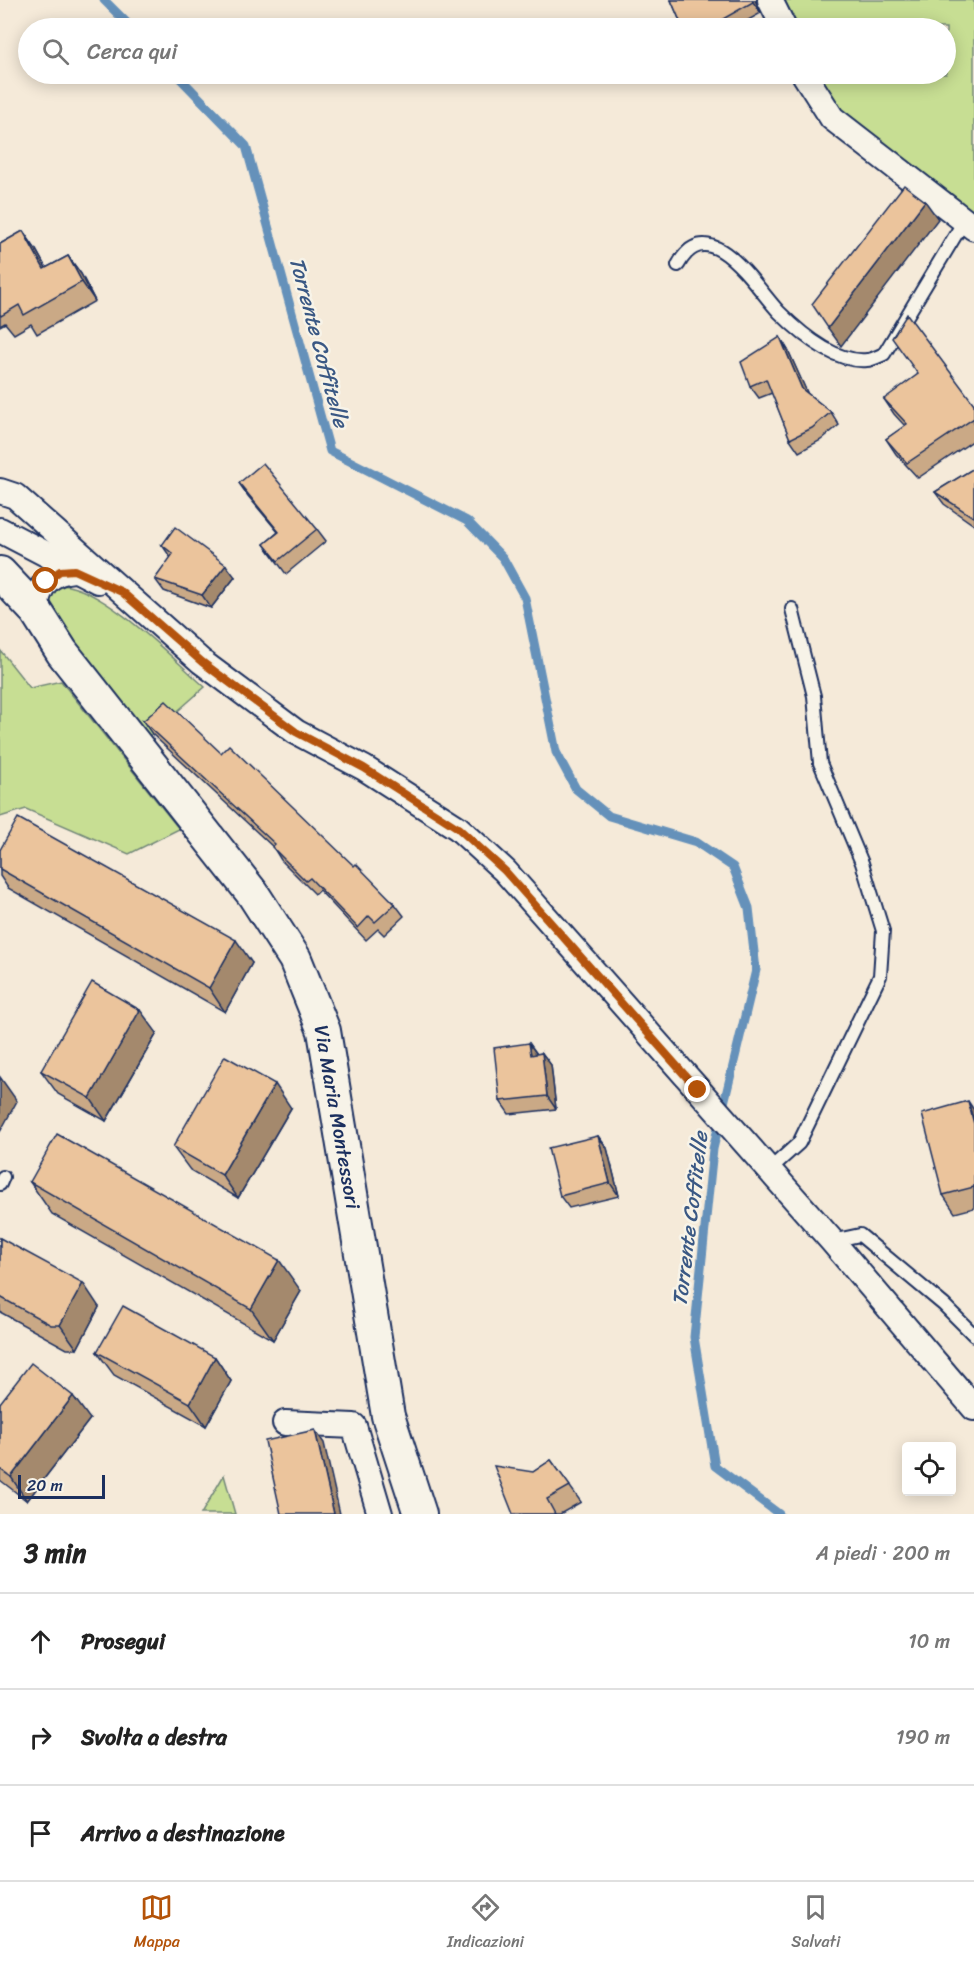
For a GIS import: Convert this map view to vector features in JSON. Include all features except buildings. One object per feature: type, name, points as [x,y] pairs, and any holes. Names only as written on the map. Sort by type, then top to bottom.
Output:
[{"type":"street","points":[[770,0],[779,18]]},
{"type":"street","points":[[810,84],[832,118],[969,225]]},
{"type":"street","points":[[0,491],[15,496],[202,662],[296,732],[364,768],[458,828],[505,871],[832,1241],[974,1408]]},
{"type":"street","points":[[0,530],[74,570],[122,592]]},
{"type":"street","points":[[36,611],[37,595],[46,581],[60,571],[74,570]]},
{"type":"street","points":[[0,573],[36,611],[62,652]]},
{"type":"street","points":[[0,594],[62,652]]},
{"type":"street","name":"Via Maria Montessori","points":[[62,652],[253,894],[295,959],[324,1031],[388,1416],[420,1514]]},
{"type":"street","points":[[285,1423],[354,1426],[380,1514]]},
{"type":"lane","points":[[678,265],[686,251],[697,244],[709,246],[734,261],[753,278],[778,311],[803,332],[834,353],[867,360],[884,354],[969,225]]},
{"type":"lane","points":[[769,1170],[799,1143],[880,976],[883,931],[862,863],[820,763],[814,696],[792,609]]},
{"type":"lane","points":[[832,1241],[860,1235],[944,1305],[974,1335]]},
{"type":"green space","points":[[779,0],[974,0],[974,219],[836,111],[820,84],[956,84],[956,18],[787,18]]},
{"type":"green space","points":[[62,585],[79,589],[118,611],[205,687],[147,738],[53,615],[49,607],[50,594]]},
{"type":"green space","points":[[0,650],[30,688],[61,681],[179,829],[129,854],[26,809],[0,817]]},
{"type":"green space","points":[[224,1475],[235,1514],[201,1514]]},
{"type":"waterway","name":"Torrente Coffitelle","points":[[104,0],[122,18]]},
{"type":"waterway","name":"Torrente Coffitelle","points":[[186,84],[246,146],[330,451],[467,521],[503,558],[525,598],[556,752],[576,789],[609,816],[696,842],[733,867],[749,908],[756,970],[713,1149],[694,1337],[715,1466],[779,1514]]},
{"type":"route","points":[[46,581],[60,571],[74,570],[122,592],[202,662],[296,732],[364,768],[458,828],[505,871],[698,1090]]}]
